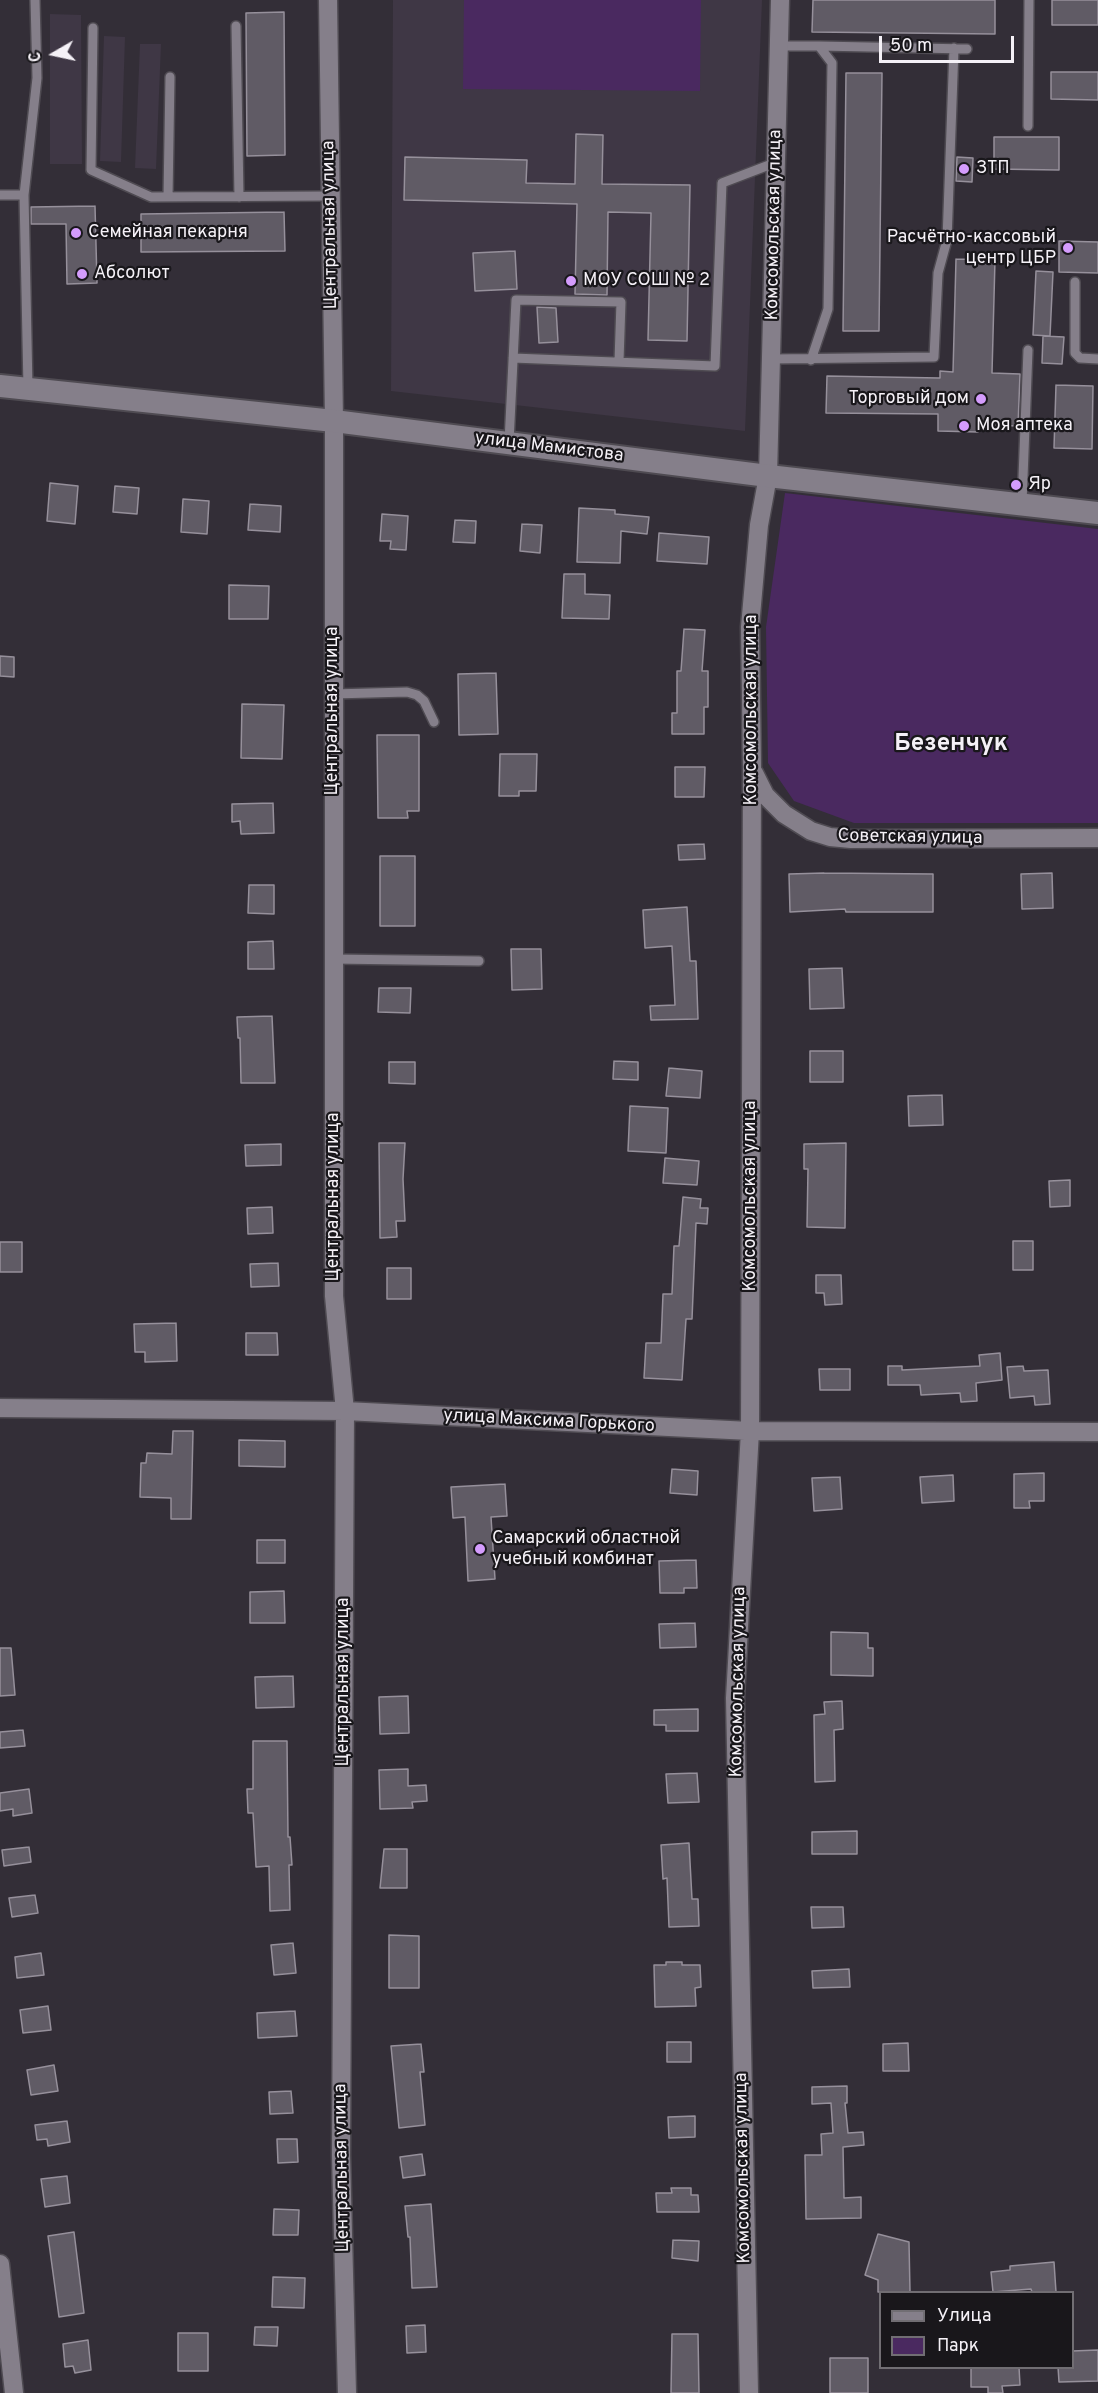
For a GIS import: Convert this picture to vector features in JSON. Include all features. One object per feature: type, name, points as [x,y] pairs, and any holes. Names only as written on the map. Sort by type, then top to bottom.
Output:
[{"type":"street","name":"Центральная улица","points":[[328,0],[334,421],[334,1296],[345,1411],[341,2155],[347,2393]]},
{"type":"street","name":"Комсомольская улица","points":[[749,2393],[735,1698],[750,1431],[752,768],[750,627],[759,525],[768,476],[780,0]]},
{"type":"street","name":"улица Мамистова","points":[[0,386],[334,421],[768,476],[1098,513]]},
{"type":"street","name":"Советская улица","points":[[752,768],[765,795],[774,805],[797,823],[830,837],[851,839],[1098,838]]},
{"type":"street","name":"улица Максима Горького","points":[[0,1408],[345,1411],[750,1431],[1098,1432]]},
{"type":"street","points":[[0,2264],[14,2393]]},
{"type":"lane","points":[[28,389],[24,195],[37,78],[35,0]]},
{"type":"lane","points":[[1028,126],[1029,0]]},
{"type":"lane","points":[[236,26],[239,197]]},
{"type":"lane","points":[[93,28],[91,170],[152,197],[331,196]]},
{"type":"lane","points":[[780,46],[967,49]]},
{"type":"lane","points":[[811,360],[828,309],[832,63],[819,46]]},
{"type":"lane","points":[[772,359],[934,357],[938,273],[947,240],[954,48]]},
{"type":"lane","points":[[168,197],[170,77]]},
{"type":"lane","points":[[513,358],[715,366],[722,183],[777,162]]},
{"type":"lane","points":[[0,195],[24,195]]},
{"type":"lane","points":[[1075,282],[1075,353],[1080,358],[1098,359]]},
{"type":"lane","points":[[509,442],[516,300],[621,302],[619,361]]},
{"type":"lane","points":[[1022,505],[1028,350]]},
{"type":"lane","points":[[333,694],[407,692],[417,695],[424,701],[434,722]]},
{"type":"lane","points":[[333,959],[479,961]]},
{"type":"shaded area","name":"МОУ СОШ № 2","points":[[393,0],[762,0],[745,431],[391,391]]},
{"type":"shaded area","points":[[50,14],[81,15],[82,164],[50,164]]},
{"type":"shaded area","points":[[104,36],[125,37],[121,162],[100,161]]},
{"type":"shaded area","points":[[140,44],[161,44],[156,169],[135,168]]},
{"type":"green space","points":[[464,0],[701,0],[700,91],[463,89]]},
{"type":"green space","points":[[785,493],[1098,529],[1098,823],[854,823],[794,801],[768,763],[766,627]]},
{"type":"building","points":[[813,0],[995,0],[995,34],[812,32]]},
{"type":"building","points":[[1052,0],[1098,0],[1098,25],[1052,25]]},
{"type":"building","points":[[284,12],[285,155],[247,156],[246,13]]},
{"type":"building","points":[[1051,72],[1098,72],[1098,100],[1051,99]]},
{"type":"building","points":[[846,73],[882,73],[879,331],[843,331]]},
{"type":"building","points":[[576,134],[603,135],[602,184],[690,185],[687,341],[648,340],[651,213],[608,212],[607,295],[575,294],[577,204],[404,200],[405,157],[527,160],[526,183],[575,184]]},
{"type":"building","points":[[994,137],[1059,137],[1059,170],[994,169]]},
{"type":"building","name":"ЗТП","points":[[957,157],[973,158],[972,182],[956,181]]},
{"type":"building","points":[[95,206],[97,283],[67,284],[66,224],[31,224],[31,207]]},
{"type":"building","points":[[284,212],[285,251],[141,252],[141,214]]},
{"type":"building","points":[[1059,241],[1098,242],[1098,273],[1059,272]]},
{"type":"building","points":[[515,251],[517,289],[475,291],[473,253]]},
{"type":"building","points":[[956,259],[995,260],[992,373],[1020,374],[1018,426],[988,425],[978,432],[938,431],[938,414],[826,413],[827,376],[940,378],[940,371],[953,372]]},
{"type":"building","points":[[1036,271],[1053,272],[1050,336],[1033,335]]},
{"type":"building","points":[[537,307],[556,308],[558,342],[539,343]]},
{"type":"building","points":[[1043,336],[1064,337],[1062,364],[1042,363]]},
{"type":"building","points":[[1056,385],[1093,386],[1092,449],[1054,448]]},
{"type":"building","points":[[50,483],[78,486],[75,524],[47,521]]},
{"type":"building","points":[[115,486],[139,488],[137,514],[113,512]]},
{"type":"building","points":[[183,499],[209,501],[207,534],[181,532]]},
{"type":"building","points":[[250,504],[281,506],[280,532],[248,530]]},
{"type":"building","points":[[579,508],[615,510],[615,514],[649,517],[647,534],[621,531],[620,563],[577,562]]},
{"type":"building","points":[[382,514],[408,516],[406,550],[390,549],[391,541],[380,541]]},
{"type":"building","points":[[455,520],[476,521],[475,543],[453,542]]},
{"type":"building","points":[[522,524],[542,525],[540,553],[520,551]]},
{"type":"building","points":[[659,533],[709,537],[707,564],[657,561]]},
{"type":"building","points":[[564,574],[585,574],[585,594],[610,595],[609,619],[562,618]]},
{"type":"building","points":[[229,585],[269,586],[268,619],[229,619]]},
{"type":"building","points":[[684,629],[705,630],[702,671],[708,671],[708,707],[704,707],[704,734],[672,734],[672,713],[677,713],[677,671],[681,671]]},
{"type":"building","points":[[0,656],[14,657],[14,677],[0,676]]},
{"type":"building","points":[[496,673],[498,734],[459,735],[458,674]]},
{"type":"building","points":[[242,704],[284,705],[282,759],[241,758]]},
{"type":"building","points":[[377,735],[419,735],[419,811],[407,811],[408,818],[378,818]]},
{"type":"building","points":[[500,754],[537,754],[536,791],[519,791],[519,796],[499,796]]},
{"type":"building","points":[[675,767],[705,767],[704,797],[675,797]]},
{"type":"building","points":[[273,803],[274,833],[241,834],[240,821],[232,822],[232,804]]},
{"type":"building","points":[[704,844],[705,859],[679,860],[678,845]]},
{"type":"building","points":[[380,856],[415,856],[415,926],[380,926]]},
{"type":"building","points":[[1052,873],[1053,908],[1022,909],[1021,874]]},
{"type":"building","points":[[789,874],[933,874],[933,912],[846,912],[845,909],[790,912]]},
{"type":"building","points":[[249,885],[274,885],[274,914],[248,913]]},
{"type":"building","points":[[687,907],[690,961],[696,961],[698,1019],[651,1020],[650,1006],[675,1005],[672,946],[645,948],[643,910]]},
{"type":"building","points":[[273,941],[274,969],[248,969],[248,942]]},
{"type":"building","points":[[511,949],[541,949],[542,989],[512,990]]},
{"type":"building","points":[[842,968],[844,1008],[810,1009],[809,969]]},
{"type":"building","points":[[379,988],[411,988],[410,1013],[378,1012]]},
{"type":"building","points":[[272,1016],[275,1083],[241,1083],[237,1017]]},
{"type":"building","points":[[810,1051],[843,1051],[843,1082],[810,1082]]},
{"type":"building","points":[[614,1061],[638,1062],[638,1080],[613,1079]]},
{"type":"building","points":[[389,1062],[415,1062],[415,1084],[389,1083]]},
{"type":"building","points":[[669,1068],[702,1071],[700,1098],[666,1096]]},
{"type":"building","points":[[942,1095],[943,1125],[909,1126],[908,1096]]},
{"type":"building","points":[[630,1106],[668,1108],[666,1153],[628,1151]]},
{"type":"building","points":[[379,1143],[405,1143],[403,1179],[405,1221],[396,1221],[397,1237],[380,1238]]},
{"type":"building","points":[[846,1143],[845,1228],[807,1227],[808,1169],[804,1169],[804,1144]]},
{"type":"building","points":[[281,1144],[281,1165],[246,1166],[245,1145]]},
{"type":"building","points":[[665,1158],[699,1161],[697,1185],[663,1183]]},
{"type":"building","points":[[1070,1180],[1070,1206],[1050,1207],[1049,1181]]},
{"type":"building","points":[[683,1197],[701,1199],[700,1208],[708,1208],[707,1224],[696,1223],[692,1319],[686,1319],[682,1380],[644,1378],[646,1343],[661,1343],[663,1294],[672,1294],[674,1246],[679,1246]]},
{"type":"building","points":[[272,1207],[273,1233],[248,1234],[247,1208]]},
{"type":"building","points":[[1013,1241],[1033,1241],[1033,1270],[1013,1270]]},
{"type":"building","points":[[0,1242],[22,1242],[22,1272],[0,1272]]},
{"type":"building","points":[[278,1263],[279,1286],[251,1287],[250,1264]]},
{"type":"building","points":[[387,1268],[411,1268],[411,1299],[387,1299]]},
{"type":"building","points":[[816,1275],[841,1275],[842,1304],[825,1305],[824,1293],[816,1293]]},
{"type":"building","points":[[176,1323],[177,1361],[145,1362],[145,1352],[135,1352],[134,1324]]},
{"type":"building","points":[[246,1333],[277,1333],[278,1355],[246,1355]]},
{"type":"building","points":[[1000,1353],[1002,1380],[976,1383],[977,1401],[961,1402],[960,1393],[921,1395],[920,1385],[888,1385],[888,1366],[902,1366],[902,1370],[980,1366],[979,1355]]},
{"type":"building","points":[[1023,1366],[1024,1371],[1048,1370],[1050,1404],[1035,1405],[1034,1396],[1010,1398],[1007,1367]]},
{"type":"building","points":[[819,1369],[850,1369],[850,1390],[820,1390]]},
{"type":"building","points":[[173,1431],[193,1431],[191,1519],[171,1519],[171,1498],[140,1497],[141,1463],[146,1463],[147,1453],[172,1454]]},
{"type":"building","points":[[239,1440],[285,1441],[285,1467],[239,1466]]},
{"type":"building","points":[[672,1469],[698,1471],[697,1495],[670,1493]]},
{"type":"building","points":[[1044,1473],[1044,1501],[1029,1501],[1030,1508],[1014,1508],[1014,1474]]},
{"type":"building","points":[[953,1475],[954,1501],[922,1503],[920,1477]]},
{"type":"building","points":[[840,1477],[842,1509],[814,1511],[812,1478]]},
{"type":"building","name":"Самарский областной учебный комбинат","points":[[505,1484],[507,1516],[491,1517],[495,1579],[468,1581],[465,1517],[453,1518],[451,1487]]},
{"type":"building","points":[[257,1540],[285,1540],[285,1563],[257,1563]]},
{"type":"building","points":[[696,1560],[697,1588],[684,1588],[684,1593],[660,1593],[659,1561]]},
{"type":"building","points":[[284,1591],[285,1623],[250,1623],[250,1592]]},
{"type":"building","points":[[695,1623],[696,1647],[660,1648],[659,1624]]},
{"type":"building","points":[[831,1632],[868,1633],[868,1648],[873,1648],[873,1676],[831,1675]]},
{"type":"building","points":[[0,1648],[11,1648],[15,1695],[0,1696]]},
{"type":"building","points":[[293,1676],[294,1707],[256,1708],[255,1677]]},
{"type":"building","points":[[408,1696],[409,1733],[380,1734],[379,1697]]},
{"type":"building","points":[[842,1701],[843,1729],[834,1730],[835,1781],[815,1782],[814,1715],[825,1714],[824,1702]]},
{"type":"building","points":[[698,1709],[698,1731],[666,1731],[666,1725],[654,1725],[654,1710]]},
{"type":"building","points":[[23,1730],[25,1746],[0,1748],[0,1732]]},
{"type":"building","points":[[253,1741],[287,1741],[288,1837],[290,1837],[292,1865],[289,1865],[290,1910],[270,1911],[269,1866],[256,1867],[253,1813],[248,1813],[247,1789],[253,1789]]},
{"type":"building","points":[[408,1769],[408,1786],[426,1785],[427,1801],[412,1802],[413,1808],[380,1809],[379,1770]]},
{"type":"building","points":[[697,1773],[699,1802],[668,1803],[666,1774]]},
{"type":"building","points":[[29,1789],[32,1813],[13,1816],[13,1809],[0,1811],[0,1793]]},
{"type":"building","points":[[857,1831],[857,1854],[812,1854],[812,1832]]},
{"type":"building","points":[[689,1843],[692,1899],[698,1899],[699,1926],[669,1927],[667,1878],[663,1879],[661,1845]]},
{"type":"building","points":[[29,1847],[31,1862],[4,1866],[2,1850]]},
{"type":"building","points":[[384,1849],[407,1849],[407,1888],[380,1888]]},
{"type":"building","points":[[35,1895],[38,1913],[12,1917],[9,1898]]},
{"type":"building","points":[[811,1907],[843,1907],[844,1927],[812,1928]]},
{"type":"building","points":[[389,1935],[419,1936],[419,1988],[389,1988]]},
{"type":"building","points":[[293,1943],[296,1973],[274,1975],[271,1945]]},
{"type":"building","points":[[41,1953],[44,1975],[17,1978],[15,1957]]},
{"type":"building","points":[[666,1962],[700,1965],[701,1987],[695,1988],[696,2006],[655,2007],[654,1965],[666,1965]]},
{"type":"building","points":[[849,1969],[850,1987],[813,1988],[812,1971]]},
{"type":"building","points":[[48,2006],[51,2030],[23,2033],[20,2010]]},
{"type":"building","points":[[295,2011],[297,2036],[258,2038],[257,2013]]},
{"type":"building","points":[[667,2042],[691,2042],[691,2062],[667,2062]]},
{"type":"building","points":[[908,2043],[909,2071],[883,2071],[883,2044]]},
{"type":"building","points":[[421,2044],[424,2072],[420,2072],[425,2125],[399,2128],[391,2046]]},
{"type":"building","points":[[54,2065],[58,2091],[31,2095],[27,2070]]},
{"type":"building","points":[[847,2086],[847,2103],[845,2103],[848,2133],[863,2132],[864,2145],[843,2147],[844,2198],[861,2197],[861,2218],[806,2219],[805,2155],[822,2155],[821,2134],[833,2133],[831,2103],[812,2104],[812,2087]]},
{"type":"building","points":[[291,2091],[293,2113],[270,2114],[269,2092]]},
{"type":"building","points":[[695,2116],[695,2137],[669,2138],[668,2117]]},
{"type":"building","points":[[67,2121],[70,2142],[48,2146],[47,2139],[37,2140],[35,2125]]},
{"type":"building","points":[[277,2139],[297,2139],[298,2162],[278,2163]]},
{"type":"building","points":[[422,2154],[425,2175],[403,2178],[400,2157]]},
{"type":"building","points":[[67,2176],[70,2203],[45,2207],[41,2179]]},
{"type":"building","points":[[671,2188],[691,2188],[691,2195],[698,2195],[699,2212],[657,2212],[656,2193],[672,2193]]},
{"type":"building","points":[[431,2204],[437,2287],[412,2288],[410,2237],[408,2237],[405,2206]]},
{"type":"building","points":[[274,2209],[299,2210],[298,2235],[273,2235]]},
{"type":"building","points":[[74,2232],[84,2313],[59,2317],[48,2236]]},
{"type":"building","points":[[878,2234],[909,2242],[910,2291],[878,2292],[878,2280],[865,2275]]},
{"type":"building","points":[[673,2240],[699,2241],[698,2261],[672,2258]]},
{"type":"building","points":[[1054,2262],[1056,2291],[1032,2291],[1031,2289],[993,2291],[991,2272],[1010,2270],[1010,2266]]},
{"type":"building","points":[[273,2277],[305,2278],[304,2308],[272,2307]]},
{"type":"building","points":[[425,2325],[426,2352],[407,2353],[406,2326]]},
{"type":"building","points":[[255,2327],[278,2327],[277,2346],[254,2345]]},
{"type":"building","points":[[178,2333],[208,2333],[208,2371],[178,2371]]},
{"type":"building","points":[[672,2334],[698,2334],[699,2393],[671,2393]]},
{"type":"building","points":[[88,2340],[91,2370],[75,2373],[73,2366],[65,2367],[63,2344]]},
{"type":"building","points":[[1098,2350],[1098,2381],[1059,2382],[1058,2369],[1074,2369],[1074,2351]]},
{"type":"building","points":[[830,2358],[868,2358],[868,2393],[830,2393]]},
{"type":"building","points":[[971,2369],[1019,2369],[1020,2385],[1002,2386],[1003,2393],[988,2393],[988,2387],[971,2387]]},
{"type":"place","name":"ЗТП","points":[[964,169]]},
{"type":"place","name":"Семейная пекарня","points":[[76,233]]},
{"type":"place","name":"Расчётно-кассовый центр ЦБР","points":[[1068,248]]},
{"type":"place","name":"Абсолют","points":[[82,274]]},
{"type":"place","name":"МОУ СОШ № 2","points":[[571,281]]},
{"type":"place","name":"Торговый дом","points":[[981,399]]},
{"type":"place","name":"Моя аптека","points":[[964,426]]},
{"type":"place","name":"Яр","points":[[1016,485]]},
{"type":"place","name":"Самарский областной учебный комбинат","points":[[480,1549]]},
{"type":"district","name":"Безенчук","points":[[951,745]]}]
